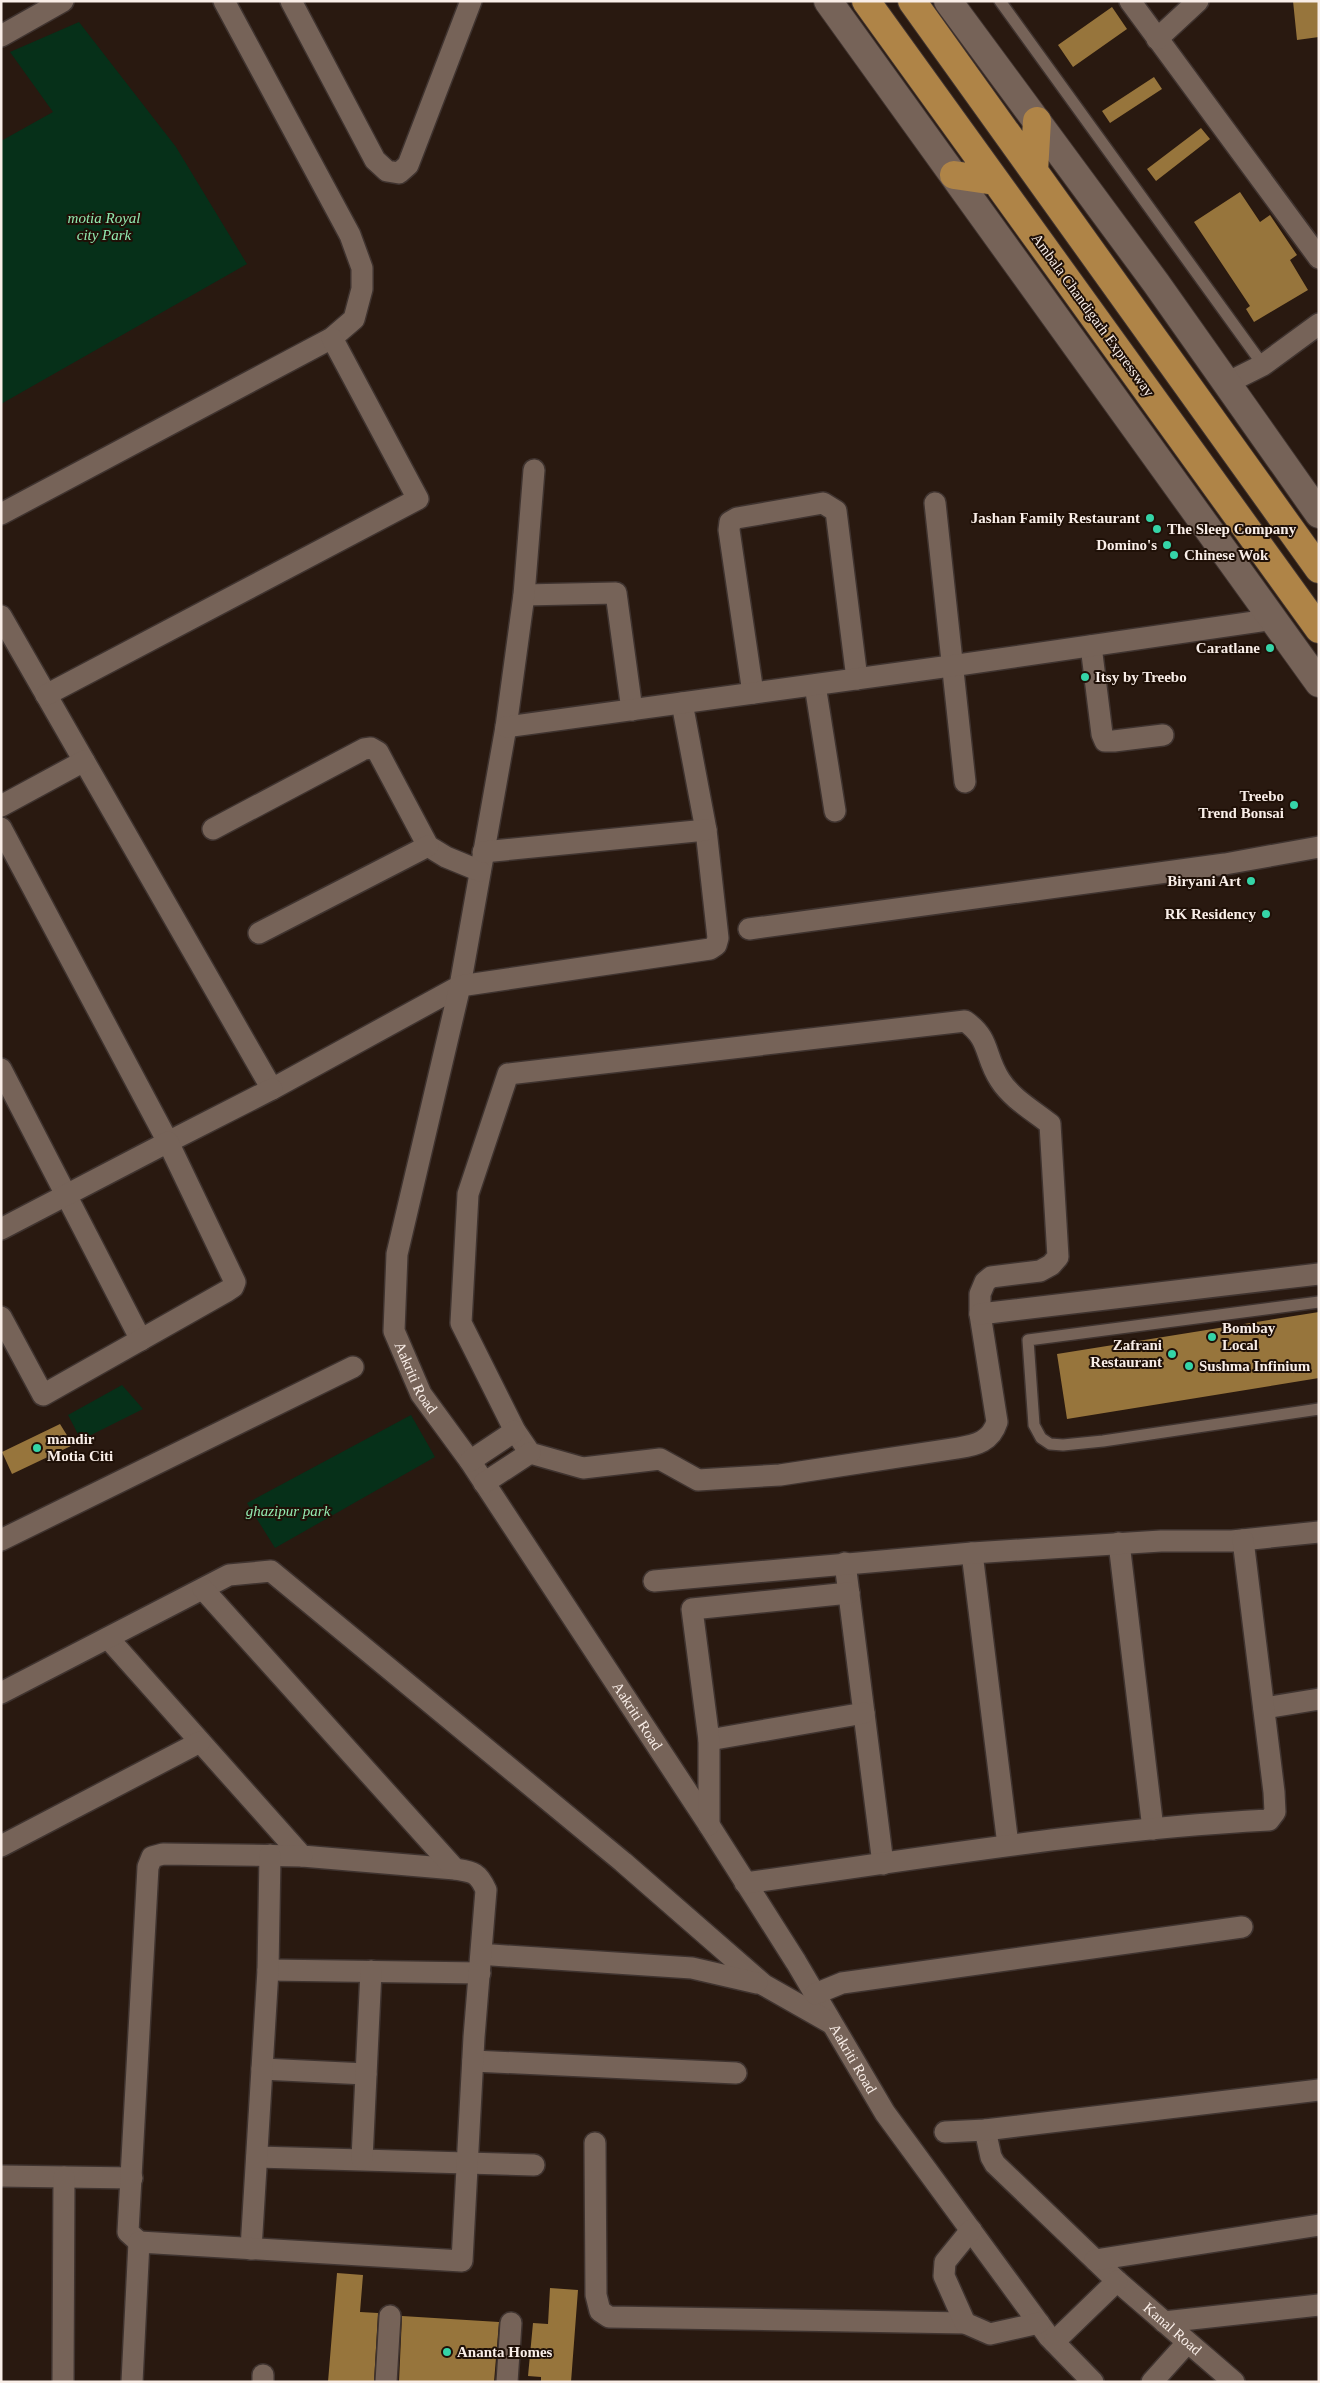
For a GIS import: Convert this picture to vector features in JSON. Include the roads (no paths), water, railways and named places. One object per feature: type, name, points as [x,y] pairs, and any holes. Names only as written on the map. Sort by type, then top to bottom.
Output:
[{"type":"highway","name":"Ambala Chandigarh Expressway","points":[[866,1],[1319,629]]},
{"type":"highway","points":[[912,1],[1319,568]]},
{"type":"highway","points":[[1034,171],[1037,121]]},
{"type":"highway","points":[[954,175],[994,181]]},
{"type":"street","points":[[1,36],[63,1]]},
{"type":"street","points":[[1,514],[332,338],[354,319],[362,289],[362,268],[350,235],[224,1]]},
{"type":"street","points":[[292,1],[375,160],[387,170],[399,173],[408,165],[471,1]]},
{"type":"street","points":[[828,1],[1319,683]]},
{"type":"street","points":[[948,1],[1227,383],[1319,514]]},
{"type":"street","points":[[1130,1],[1319,258]]},
{"type":"street","points":[[1158,40],[1198,1]]},
{"type":"street","points":[[1227,383],[1263,364],[1319,324]]},
{"type":"street","points":[[46,695],[418,499],[332,338]]},
{"type":"street","name":"Aakriti Road","points":[[534,470],[524,595],[506,727],[460,986],[398,1254],[394,1331],[421,1394],[470,1461],[709,1825],[815,1994],[885,2114],[1039,2323],[1054,2342],[1093,2382]]},
{"type":"street","points":[[753,693],[729,530],[730,522],[737,518],[823,503],[836,511],[858,679]]},
{"type":"street","points":[[935,503],[965,782]]},
{"type":"street","points":[[524,595],[616,593],[632,710]]},
{"type":"street","points":[[1,616],[272,1089]]},
{"type":"street","points":[[506,727],[952,666],[1274,619]]},
{"type":"street","points":[[1091,646],[1102,734],[1105,741],[1114,742],[1163,735]]},
{"type":"street","points":[[815,685],[835,811]]},
{"type":"street","points":[[1,1229],[272,1089],[460,986],[710,949],[716,945],[718,938],[706,830],[682,703]]},
{"type":"street","points":[[213,829],[364,749],[371,748],[378,752],[428,846],[446,857],[482,861],[706,830]]},
{"type":"street","points":[[1,806],[84,761]]},
{"type":"street","points":[[1,828],[168,1142],[235,1282],[233,1288],[43,1394],[1,1317]]},
{"type":"street","points":[[259,933],[428,846]]},
{"type":"street","points":[[749,929],[1225,864],[1319,847]]},
{"type":"street","points":[[965,1021],[977,1030],[984,1042],[990,1063],[1001,1082],[1017,1098],[1050,1124],[1058,1257],[1051,1265],[1040,1271],[1001,1274],[991,1277],[985,1282],[980,1294],[980,1314],[997,1422],[994,1432],[989,1438],[972,1446],[780,1475],[698,1480],[660,1459],[583,1468],[530,1453],[515,1431],[461,1324],[468,1194],[508,1074],[965,1021]]},
{"type":"street","points":[[1,1069],[141,1340]]},
{"type":"street","points":[[980,1314],[1319,1274]]},
{"type":"street","points":[[1,1540],[353,1367]]},
{"type":"street","points":[[470,1461],[515,1431]]},
{"type":"street","points":[[484,1483],[530,1453]]},
{"type":"street","points":[[654,1581],[972,1553],[1120,1543],[1243,1540],[1319,1532]]},
{"type":"street","points":[[745,1883],[1008,1845],[1153,1829],[1269,1820],[1275,1812],[1274,1792],[1243,1540]]},
{"type":"street","points":[[1120,1543],[1153,1829]]},
{"type":"street","points":[[972,1553],[1008,1845]]},
{"type":"street","points":[[845,1563],[883,1864]]},
{"type":"street","points":[[1,1693],[229,1575],[271,1571],[623,1862],[764,1985],[833,2025]]},
{"type":"street","points":[[202,1589],[455,1869]]},
{"type":"street","points":[[709,1825],[709,1740],[692,1609],[849,1593]]},
{"type":"street","points":[[108,1638],[302,1856]]},
{"type":"street","points":[[1264,1708],[1319,1699]]},
{"type":"street","points":[[709,1740],[864,1713]]},
{"type":"street","points":[[1,1846],[200,1742]]},
{"type":"street","points":[[163,1854],[302,1856],[473,1872],[481,1878],[486,1890],[473,2061],[462,2261],[139,2242],[128,2232],[148,1867],[152,1857],[163,1854]]},
{"type":"street","points":[[251,2249],[268,1970],[270,1855]]},
{"type":"street","points":[[815,1994],[842,1983],[1242,1926]]},
{"type":"street","points":[[492,1955],[692,1968],[764,1985]]},
{"type":"street","points":[[268,1970],[480,1973]]},
{"type":"street","points":[[362,2159],[371,1972]]},
{"type":"street","points":[[473,2061],[736,2073]]},
{"type":"street","points":[[262,2069],[366,2074]]},
{"type":"street","points":[[944,2132],[984,2130],[1319,2090]]},
{"type":"street","name":"Kanal Road","points":[[984,2130],[991,2157],[995,2164],[1114,2278],[1234,2382]]},
{"type":"street","points":[[595,2143],[596,2296],[600,2311],[610,2317],[966,2323],[990,2334],[1039,2323]]},
{"type":"street","points":[[257,2157],[534,2165]]},
{"type":"street","points":[[1,2176],[132,2178]]},
{"type":"street","points":[[64,2177],[64,2382]]},
{"type":"street","points":[[1095,2260],[1319,2225]]},
{"type":"street","points":[[966,2323],[944,2276],[945,2262],[970,2230]]},
{"type":"street","points":[[132,2382],[139,2242]]},
{"type":"street","points":[[1054,2342],[1114,2278]]},
{"type":"street","points":[[1164,2322],[1319,2305]]},
{"type":"street","points":[[386,2382],[390,2316]]},
{"type":"street","points":[[507,2382],[511,2323]]},
{"type":"street","points":[[1152,2382],[1187,2343]]},
{"type":"lane","points":[[1000,1],[1263,364]]},
{"type":"lane","points":[[1319,1302],[1028,1340],[1034,1425],[1041,1438],[1050,1444],[1063,1445],[1103,1441],[1319,1409]]},
{"type":"place","name":"Jashan Family Restaurant","points":[[1150,518]]},
{"type":"place","name":"The Sleep Company","points":[[1157,529]]},
{"type":"place","name":"Domino's","points":[[1167,545]]},
{"type":"place","name":"Chinese Wok","points":[[1174,555]]},
{"type":"place","name":"Caratlane","points":[[1270,648]]},
{"type":"place","name":"Itsy by Treebo","points":[[1085,677]]},
{"type":"place","name":"Treebo Trend Bonsai","points":[[1294,805]]},
{"type":"place","name":"Biryani Art","points":[[1251,881]]},
{"type":"place","name":"RK Residency","points":[[1266,914]]},
{"type":"place","name":"Bombay Local","points":[[1212,1337]]},
{"type":"place","name":"Zafrani Restaurant","points":[[1172,1354]]},
{"type":"place","name":"Sushma Infinium","points":[[1189,1366]]},
{"type":"place","name":"mandir Motia Citi","points":[[37,1448]]},
{"type":"place","name":"Ananta Homes","points":[[447,2352]]},
{"type":"park label","name":"motia Royal city Park","points":[[104,226]]},
{"type":"park label","name":"ghazipur park","points":[[288,1511]]}]
